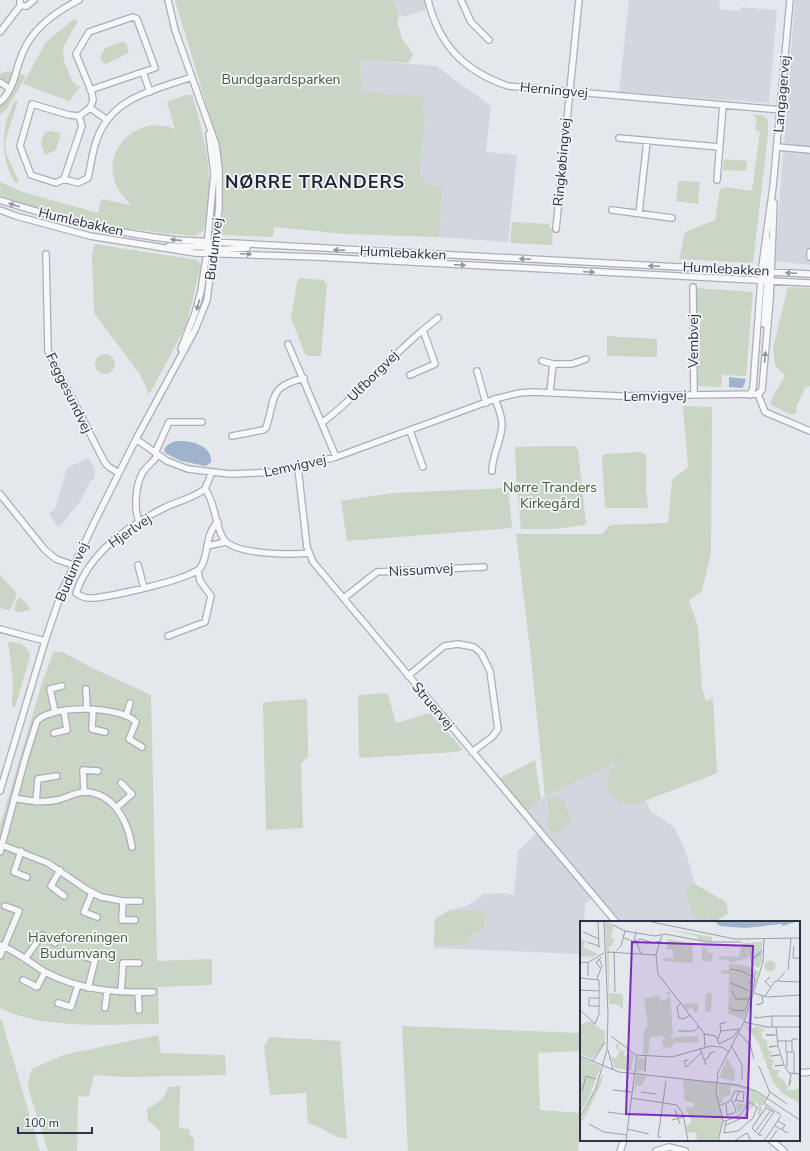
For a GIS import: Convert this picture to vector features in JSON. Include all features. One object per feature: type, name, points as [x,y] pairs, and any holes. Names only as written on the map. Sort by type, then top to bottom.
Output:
[{"type":"street","points":[[0,32],[20,3],[27,6],[34,0]]},
{"type":"street","points":[[0,102],[10,88],[23,52],[34,34],[53,16],[79,0]]},
{"type":"street","name":"Budumvej","points":[[0,791],[45,641],[73,566],[136,439],[196,330],[207,300],[215,249],[219,208],[219,169],[216,145],[174,30],[168,0]]},
{"type":"street","name":"Herningvej","points":[[428,0],[435,24],[448,45],[464,63],[476,71],[508,86],[781,110]]},
{"type":"street","points":[[462,0],[471,22],[489,40]]},
{"type":"street","name":"Ringkøbingvej","points":[[556,229],[579,0]]},
{"type":"street","name":"Langagervej","points":[[758,394],[762,390],[766,338],[764,328],[769,237],[768,224],[781,110],[790,0]]},
{"type":"street","points":[[90,90],[155,68],[137,18],[133,17],[89,32],[76,54],[90,90],[93,96],[90,108],[79,116],[69,115],[32,104],[20,146],[31,175],[56,183],[64,179],[78,183],[88,178],[97,140],[106,119],[126,102],[192,77]]},
{"type":"street","points":[[143,72],[150,92]]},
{"type":"street","points":[[0,82],[10,88]]},
{"type":"street","points":[[717,180],[723,105]]},
{"type":"street","points":[[90,108],[106,119]]},
{"type":"street","points":[[64,179],[82,126],[79,116]]},
{"type":"street","name":"Budumvej","points":[[175,366],[195,313],[201,291],[207,248],[214,174],[208,126]]},
{"type":"street","points":[[619,138],[719,147]]},
{"type":"street","points":[[639,213],[648,141]]},
{"type":"street","points":[[777,147],[810,150]]},
{"type":"street","name":"Langagervej","points":[[766,272],[774,218],[773,187]]},
{"type":"street","name":"Humlebakken","points":[[0,200],[43,214],[96,228],[215,249],[810,283]]},
{"type":"street","name":"Humlebakken","points":[[0,210],[66,230],[142,245],[215,249],[280,246],[810,274]]},
{"type":"street","points":[[612,210],[672,218]]},
{"type":"street","points":[[810,252],[810,257]]},
{"type":"street","name":"Feggesundvej","points":[[46,254],[48,351],[105,463],[109,468],[119,473]]},
{"type":"street","points":[[766,272],[767,281]]},
{"type":"street","name":"Langagervej","points":[[750,395],[753,388],[767,281]]},
{"type":"street","name":"Vembvej","points":[[693,287],[694,396]]},
{"type":"street","name":"Ulfborgvej","points":[[323,422],[338,411],[398,350],[438,318]]},
{"type":"street","name":"Ulfborgvej","points":[[410,375],[435,364],[423,330]]},
{"type":"street","points":[[288,344],[323,422],[336,457]]},
{"type":"street","points":[[542,361],[553,364],[572,364],[586,359]]},
{"type":"street","points":[[550,392],[553,364]]},
{"type":"street","points":[[477,371],[486,403]]},
{"type":"street","points":[[232,436],[263,430],[266,428],[277,391],[287,382],[304,378]]},
{"type":"street","name":"Lemvigvej","points":[[136,439],[167,461],[188,469],[230,474],[260,473],[298,468],[336,457],[486,403],[519,393],[550,392],[619,396],[758,394]]},
{"type":"street","points":[[758,394],[765,412],[810,431]]},
{"type":"street","points":[[492,471],[493,458],[502,427],[495,400]]},
{"type":"street","points":[[139,522],[135,503],[142,473],[157,454],[169,422],[199,422],[197,430]]},
{"type":"street","points":[[410,431],[423,466]]},
{"type":"street","name":"Struervej","points":[[298,468],[309,553],[313,562],[615,921]]},
{"type":"street","points":[[212,472],[205,489],[213,503],[218,522],[226,542]]},
{"type":"street","name":"Hjerlvej","points":[[144,588],[90,598],[82,597],[76,593],[80,579],[94,558],[115,540],[139,522],[164,508],[199,494],[205,489]]},
{"type":"street","points":[[0,494],[45,550],[56,559],[73,566]]},
{"type":"street","points":[[138,564],[144,588],[198,570],[202,565],[209,532],[218,522]]},
{"type":"street","points":[[207,546],[226,542],[242,549],[262,553],[309,553]]},
{"type":"street","name":"Nissumvej","points":[[344,598],[377,572],[484,567]]},
{"type":"street","points":[[168,636],[205,622],[211,596],[200,581],[198,570]]},
{"type":"street","points":[[0,629],[45,641]]},
{"type":"street","points":[[408,676],[436,652],[449,644],[466,644],[474,647],[481,653],[490,671],[498,729],[492,737],[472,752]]},
{"type":"street","points":[[55,712],[50,689],[62,686]]},
{"type":"street","points":[[86,689],[86,709]]},
{"type":"street","points":[[126,716],[130,703]]},
{"type":"street","points":[[0,852],[14,798],[37,721],[44,716],[55,712],[86,709],[93,709],[126,716],[136,722],[129,739],[142,747]]},
{"type":"street","points":[[93,709],[92,729],[105,732]]},
{"type":"street","points":[[54,733],[67,730],[64,711]]},
{"type":"street","points":[[84,792],[83,770],[98,771]]},
{"type":"street","points":[[36,802],[38,779],[57,776]]},
{"type":"street","points":[[116,808],[132,794],[121,783]]},
{"type":"street","points":[[14,798],[36,802],[58,800],[84,792],[101,796],[116,808],[128,828],[132,848]]},
{"type":"street","points":[[2,845],[21,851],[60,870],[92,893],[123,901],[140,901]]},
{"type":"street","points":[[21,851],[14,872],[28,877]]},
{"type":"street","points":[[60,870],[51,886],[64,896]]},
{"type":"street","points":[[92,893],[84,912],[97,916]]},
{"type":"street","points":[[123,901],[122,920],[135,920]]},
{"type":"street","points":[[0,956],[2,946],[19,911],[5,906]]},
{"type":"street","points":[[26,959],[42,935],[55,943]]},
{"type":"street","points":[[2,946],[26,959],[45,972],[78,985],[107,992],[153,992]]},
{"type":"street","points":[[80,955],[95,960],[88,988]]},
{"type":"street","points":[[121,992],[123,963],[140,963]]},
{"type":"street","points":[[23,980],[37,987],[45,972]]},
{"type":"street","points":[[58,1003],[71,1007],[78,985]]},
{"type":"street","points":[[105,1008],[107,992]]},
{"type":"street","points":[[138,992],[139,1010]]},
{"type":"street","points":[[800,1073],[810,1072]]},
{"type":"street","points":[[620,1151],[624,1141]]},
{"type":"street","points":[[772,1141],[784,1151]]},
{"type":"street","points":[[656,1151],[669,1147],[685,1151]]},
{"type":"shaded area","points":[[394,0],[425,0],[427,9],[402,17]]},
{"type":"shaded area","points":[[629,0],[719,0],[720,9],[740,11],[741,7],[777,10],[769,103],[619,92]]},
{"type":"shaded area","points":[[795,0],[810,0],[810,265],[775,261]]},
{"type":"shaded area","points":[[360,60],[436,66],[491,106],[486,152],[517,155],[508,242],[439,237],[443,186],[428,185],[420,175],[425,116],[423,114],[424,97],[362,93]]},
{"type":"shaded area","points":[[88,458],[95,469],[94,480],[91,480],[81,500],[63,523],[57,527],[49,513],[55,509],[67,468]]},
{"type":"shaded area","points":[[631,754],[645,800],[651,811],[674,827],[685,850],[695,884],[726,902],[728,914],[715,921],[708,919],[705,921],[619,921],[526,812],[545,796]]},
{"type":"shaded area","points":[[537,833],[592,898],[585,904],[584,921],[580,921],[580,954],[434,948],[435,919],[450,910],[467,906],[484,894],[503,893],[514,895],[518,851]]},
{"type":"green space","name":"Bundgaardsparken","points":[[175,0],[394,0],[400,15],[397,21],[402,39],[413,54],[408,63],[360,60],[362,92],[424,97],[423,113],[425,116],[420,175],[428,185],[443,186],[439,237],[345,234],[274,227],[273,237],[221,235],[222,190],[218,144]]},
{"type":"green space","points":[[74,19],[78,21],[63,47],[64,61],[72,81],[78,87],[81,86],[69,101],[23,84],[46,42]]},
{"type":"green space","points":[[123,42],[126,43],[129,53],[106,64],[102,62],[100,57],[105,48]]},
{"type":"green space","points":[[7,71],[15,72],[11,83],[8,85],[0,80],[0,74]]},
{"type":"green space","points":[[19,73],[26,76],[7,109],[0,115],[0,103],[14,87]]},
{"type":"green space","points":[[186,95],[192,95],[204,139],[209,173],[204,230],[196,236],[146,231],[96,223],[48,211],[0,195],[0,182],[23,192],[98,213],[101,199],[131,205],[117,188],[113,171],[114,159],[119,147],[126,138],[137,130],[148,126],[162,126],[175,129],[167,102]]},
{"type":"green space","points":[[15,100],[18,101],[5,142],[6,153],[19,182],[15,183],[10,173],[4,153],[4,132],[10,110]]},
{"type":"green space","points":[[753,115],[762,115],[768,120],[768,134],[753,262],[679,259],[685,232],[715,220],[720,189],[727,187],[752,191],[760,132],[755,130],[757,120]]},
{"type":"green space","points":[[50,131],[61,133],[56,150],[45,155],[41,144],[44,133]]},
{"type":"green space","points":[[724,159],[747,161],[746,171],[723,170]]},
{"type":"green space","points":[[680,181],[700,182],[698,204],[676,201],[678,183]]},
{"type":"green space","points":[[512,222],[550,224],[549,228],[553,229],[552,245],[510,243]]},
{"type":"green space","points":[[95,244],[197,260],[201,265],[186,326],[149,395],[140,374],[94,313],[92,254]]},
{"type":"green space","points":[[300,278],[323,280],[327,284],[321,356],[309,356],[305,354],[291,318],[297,282]]},
{"type":"green space","points":[[788,287],[810,288],[810,386],[805,388],[796,408],[797,411],[792,415],[771,405],[773,397],[785,375],[775,366],[773,348]]},
{"type":"green space","points":[[697,288],[753,292],[746,376],[722,375],[721,387],[697,386],[695,333],[701,320],[695,317]]},
{"type":"green space","points":[[607,336],[657,339],[657,357],[607,356]]},
{"type":"green space","points":[[105,354],[112,357],[115,364],[112,371],[105,374],[98,371],[95,364],[98,357]]},
{"type":"green space","points":[[683,406],[712,407],[711,553],[702,591],[689,600],[698,627],[702,688],[706,701],[713,698],[717,773],[637,804],[619,803],[608,790],[607,776],[614,766],[628,756],[545,796],[530,649],[516,534],[602,534],[610,525],[668,523],[672,480],[688,467]]},
{"type":"green space","name":"Nørre Tranders Kirkegård","points":[[575,446],[578,450],[586,523],[584,525],[554,529],[521,529],[515,447]]},
{"type":"green space","name":"Nørre Tranders Kirkegård","points":[[642,452],[646,455],[646,491],[648,506],[646,508],[605,508],[602,456],[605,454]]},
{"type":"green space","points":[[508,488],[512,528],[347,541],[341,501],[393,493]]},
{"type":"green space","points":[[0,575],[17,594],[10,610],[0,608]]},
{"type":"green space","points":[[20,597],[31,609],[23,612],[14,611],[16,602]]},
{"type":"green space","points":[[8,642],[26,647],[30,657],[15,707],[12,707],[13,680]]},
{"type":"green space","name":"Haveforeningen Budumvang","points":[[53,652],[63,652],[90,667],[151,695],[157,961],[212,959],[212,985],[158,987],[159,1024],[99,1025],[57,1023],[17,1015],[0,1008],[0,826],[41,686]]},
{"type":"green space","points":[[385,693],[388,695],[396,723],[431,713],[463,750],[456,752],[359,758],[358,695]]},
{"type":"green space","points":[[307,699],[308,757],[301,763],[303,828],[266,830],[263,704],[265,702]]},
{"type":"green space","points":[[535,760],[541,799],[526,812],[500,778]]},
{"type":"green space","points":[[557,797],[563,800],[572,822],[554,834],[551,834],[547,825],[549,810],[547,798]]},
{"type":"green space","points":[[695,884],[726,902],[728,914],[715,921],[708,919],[702,921],[692,915],[685,888]]},
{"type":"green space","points":[[450,910],[480,911],[486,914],[483,929],[471,934],[468,945],[434,945],[435,919]]},
{"type":"green space","points":[[0,1020],[2,1021],[40,1151],[0,1151]]},
{"type":"green space","points":[[402,1026],[580,1033],[580,1051],[538,1053],[540,1110],[580,1113],[578,1151],[408,1151]]},
{"type":"green space","points":[[158,1035],[161,1053],[225,1055],[226,1075],[125,1077],[94,1075],[89,1096],[78,1097],[77,1151],[48,1151],[28,1088],[32,1069],[63,1055]]},
{"type":"green space","points":[[270,1037],[340,1041],[347,1138],[337,1137],[318,1127],[308,1124],[306,1093],[270,1095],[264,1046]]},
{"type":"green space","points":[[180,1086],[179,1128],[189,1129],[190,1136],[194,1138],[194,1151],[160,1151],[160,1131],[148,1120],[147,1109],[165,1095],[168,1087]]},
{"type":"water","points":[[729,377],[746,379],[742,388],[729,387]]},
{"type":"water","points":[[177,441],[188,441],[205,448],[211,456],[211,462],[206,466],[181,461],[165,453],[164,449],[167,446]]},
{"type":"district","name":"NØRRE TRANDERS","points":[[315,182]]}]
